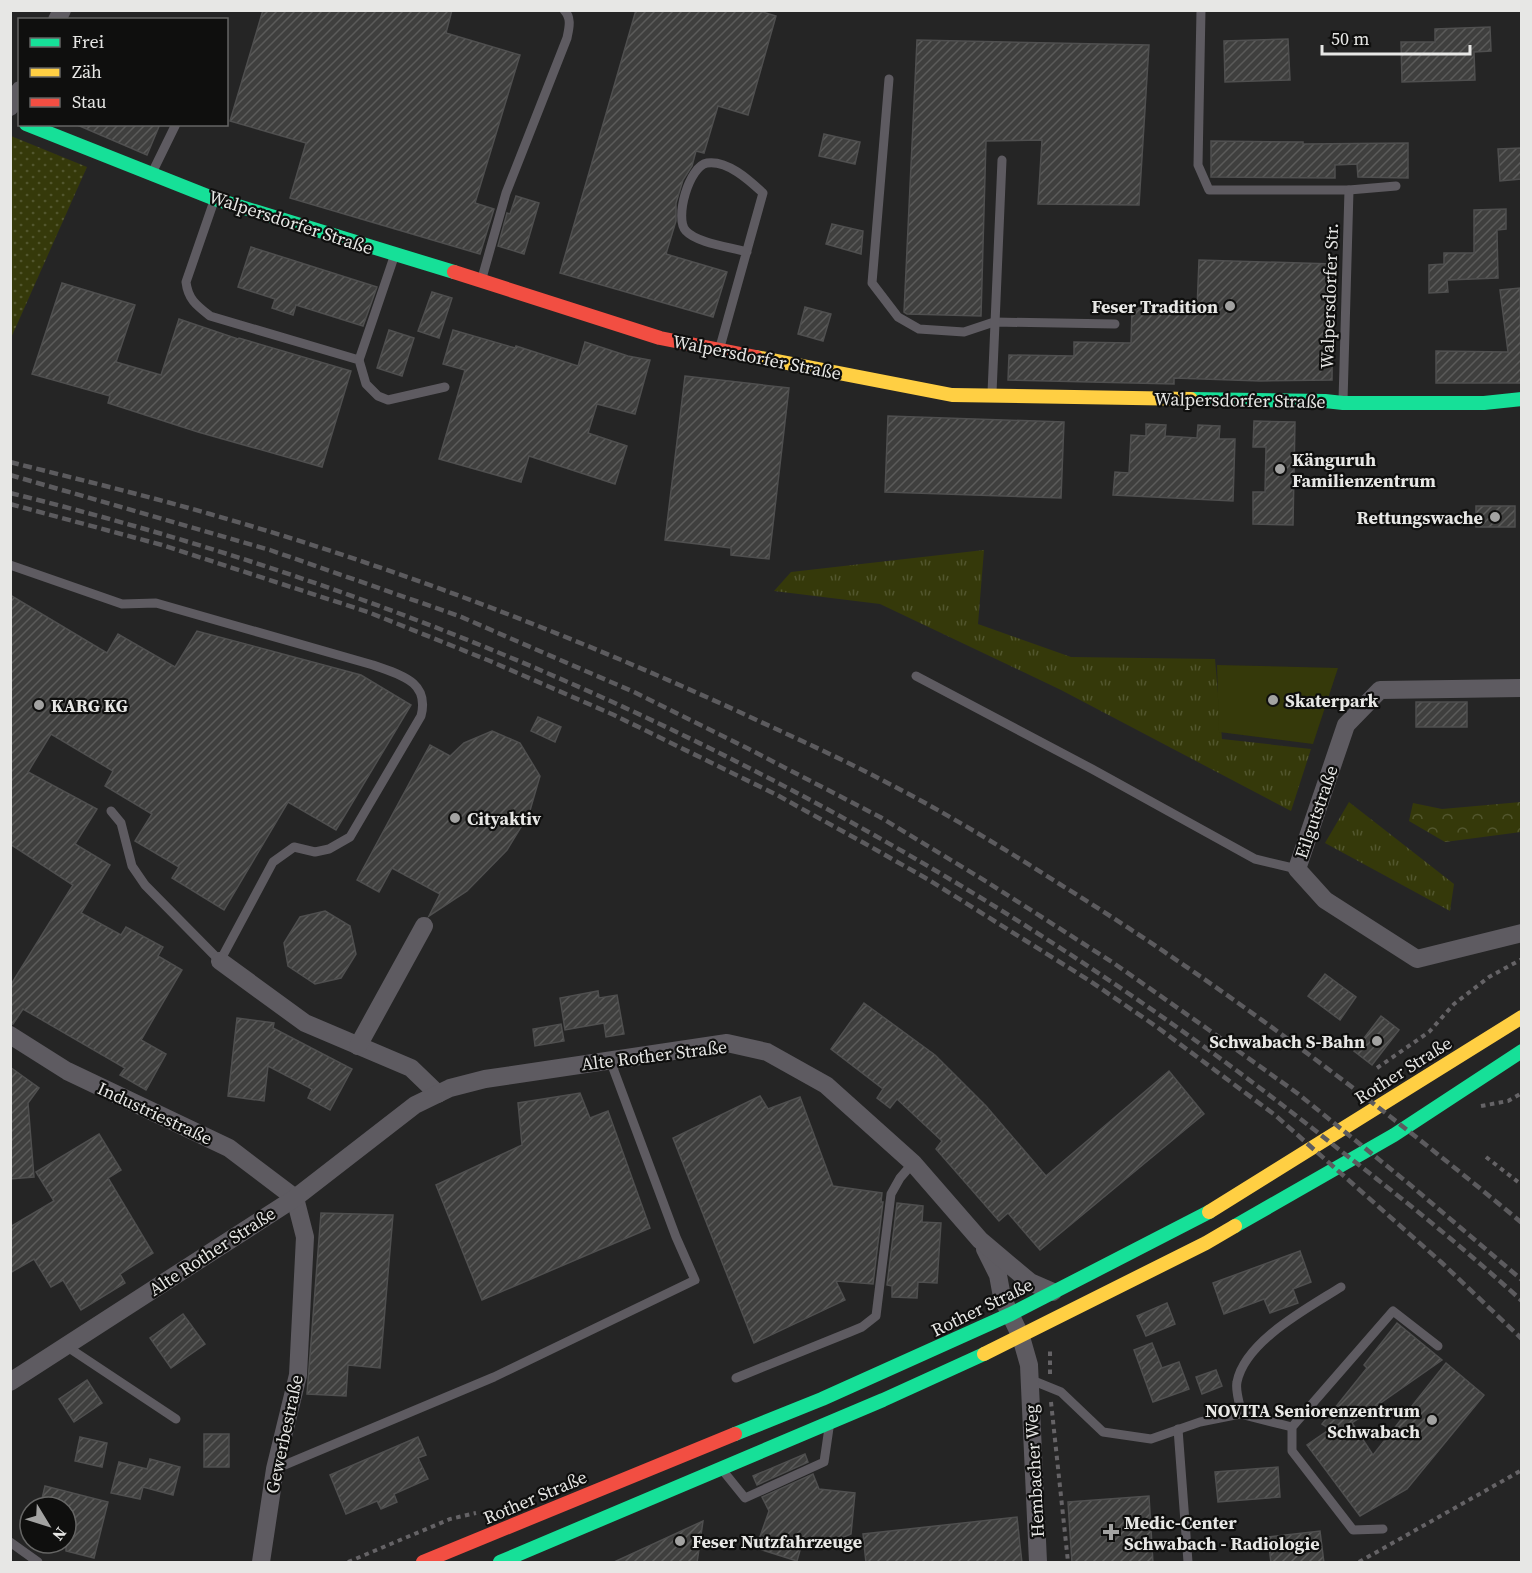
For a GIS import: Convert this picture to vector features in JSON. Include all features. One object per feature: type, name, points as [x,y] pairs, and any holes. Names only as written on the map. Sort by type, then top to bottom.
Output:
[{"type":"main road","name":"Walpersdorfer Straße","points":[[31,126],[215,199],[481,280],[660,338],[952,395],[1343,403],[1484,403],[1521,399]]},
{"type":"main road","name":"Rother Straße","points":[[423,1563],[480,1547],[520,1522],[822,1400],[1011,1314],[1204,1215],[1521,1017]]},
{"type":"main road","points":[[500,1563],[829,1421],[883,1400],[1021,1337],[1216,1237],[1394,1135],[1521,1051]]},
{"type":"street","points":[[10,107],[18,93]]},
{"type":"street","name":"Eilgutstraße","points":[[1521,688],[1380,690],[1346,725],[1297,869],[1324,900],[1417,959],[1521,933]]},
{"type":"street","points":[[358,1046],[424,926]]},
{"type":"street","points":[[220,961],[305,1023],[411,1068],[438,1094]]},
{"type":"street","name":"Industriestraße","points":[[10,1035],[67,1071],[229,1148],[296,1198]]},
{"type":"street","name":"Alte Rother Straße","points":[[10,1382],[296,1198],[415,1105],[450,1088],[485,1079],[727,1043],[766,1052],[826,1084],[913,1163],[980,1240],[1030,1282],[1053,1292]]},
{"type":"street","name":"Gewerbestraße","points":[[261,1563],[274,1469],[298,1375],[305,1237],[296,1198]]},
{"type":"street","name":"Alte Rother Straße","points":[[980,1240],[998,1275],[1002,1297],[1011,1314]]},
{"type":"street","name":"Hembacher Weg","points":[[1011,1314],[1029,1365],[1038,1563]]},
{"type":"lane","points":[[481,280],[506,193],[567,38],[570,25],[564,10]]},
{"type":"lane","points":[[1202,10],[1198,165],[1209,190],[1349,190],[1396,186]]},
{"type":"lane","points":[[889,79],[872,283],[898,317],[919,329],[964,332],[994,322],[1114,324]]},
{"type":"lane","points":[[152,173],[175,126]]},
{"type":"lane","points":[[992,395],[1002,160]]},
{"type":"lane","points":[[719,350],[747,252],[763,193],[741,173],[708,163],[699,167],[691,178],[680,216],[682,226],[694,237],[747,252]]},
{"type":"lane","name":"Walpersdorfer Str.","points":[[1343,403],[1349,190]]},
{"type":"lane","points":[[215,199],[186,282],[188,295],[195,305],[210,316],[360,360]]},
{"type":"lane","points":[[394,254],[360,360],[366,384],[378,396],[388,400],[445,387]]},
{"type":"lane","points":[[10,565],[122,604],[156,603],[373,665],[401,676],[414,684],[422,694],[424,704],[421,716],[350,837],[329,849],[315,852],[294,847],[273,862],[220,961],[146,885],[132,866],[121,823],[111,811]]},
{"type":"lane","points":[[916,676],[1255,859],[1297,869]]},
{"type":"lane","points":[[274,1469],[494,1377],[695,1280],[676,1237],[610,1060]]},
{"type":"lane","points":[[736,1378],[862,1327],[876,1316],[891,1194],[900,1178],[913,1163]]},
{"type":"lane","points":[[1242,1414],[1236,1383],[1247,1359],[1276,1329],[1341,1287]]},
{"type":"lane","points":[[1383,1530],[1353,1530],[1292,1451],[1292,1427],[1392,1311],[1438,1346]]},
{"type":"lane","points":[[66,1346],[176,1419]]},
{"type":"lane","name":"Hembacher Weg","points":[[1029,1379],[1061,1392],[1104,1432],[1151,1439],[1200,1422],[1242,1414],[1292,1427]]},
{"type":"lane","points":[[721,1468],[745,1498],[824,1462],[829,1421],[822,1400]]},
{"type":"lane","points":[[1178,1429],[1188,1563]]},
{"type":"lane","points":[[10,1542],[38,1563]]},
{"type":"path","points":[[1377,1068],[1429,1032],[1454,1004],[1521,958]]},
{"type":"path","points":[[1486,1157],[1521,1185]]},
{"type":"path","points":[[1051,1343],[1050,1386],[1068,1563]]},
{"type":"path","points":[[1359,1563],[1521,1470]]},
{"type":"green space","points":[[11,136],[87,167],[11,338]]},
{"type":"green space","points":[[984,550],[978,624],[1071,657],[1215,659],[1222,739],[1311,749],[1291,811],[1061,690],[880,604],[774,591],[791,572]]},
{"type":"green space","name":"Skaterpark","points":[[1217,665],[1338,668],[1313,744],[1219,732]]},
{"type":"green space","points":[[1349,802],[1454,884],[1450,911],[1325,843]]},
{"type":"green space","points":[[1521,802],[1521,832],[1445,842],[1409,821],[1413,803],[1442,809]]},
{"type":"building","points":[[263,10],[452,10],[446,33],[520,55],[475,203],[494,209],[480,254],[290,198],[306,143],[230,121]]},
{"type":"building","points":[[636,10],[756,10],[776,16],[748,115],[718,106],[704,153],[696,151],[676,203],[676,221],[666,254],[727,272],[713,317],[560,273]]},
{"type":"building","points":[[1490,27],[1491,51],[1474,52],[1475,80],[1402,82],[1401,42],[1435,42],[1435,29]]},
{"type":"building","points":[[1288,39],[1290,80],[1225,82],[1224,41]]},
{"type":"building","points":[[917,40],[1149,45],[1139,205],[1038,204],[1042,140],[986,141],[981,316],[907,314],[904,312]]},
{"type":"building","points":[[80,126],[159,126],[147,155]]},
{"type":"building","points":[[824,134],[860,142],[855,164],[819,156]]},
{"type":"building","points":[[1211,141],[1303,142],[1303,144],[1408,143],[1408,178],[1358,177],[1357,164],[1335,165],[1335,178],[1211,177]]},
{"type":"building","points":[[1521,148],[1521,179],[1500,181],[1498,149]]},
{"type":"building","points":[[516,196],[539,203],[524,254],[498,246],[507,213],[510,214]]},
{"type":"building","points":[[1506,209],[1506,229],[1497,230],[1498,278],[1447,280],[1448,292],[1429,293],[1429,265],[1444,264],[1444,253],[1474,253],[1474,210]]},
{"type":"building","points":[[832,224],[863,231],[861,254],[826,244]]},
{"type":"building","points":[[251,247],[377,287],[363,326],[296,305],[293,315],[272,308],[275,299],[238,287]]},
{"type":"building","points":[[1199,260],[1333,264],[1332,380],[1260,381],[1174,378],[1174,384],[1008,380],[1009,355],[1074,356],[1074,342],[1131,343],[1132,308],[1197,309]]},
{"type":"building","points":[[62,283],[135,305],[116,362],[161,375],[179,319],[238,339],[351,371],[322,467],[198,432],[108,403],[110,396],[32,374]]},
{"type":"building","points":[[1520,288],[1521,383],[1436,383],[1436,351],[1508,352],[1500,290]]},
{"type":"building","points":[[432,292],[452,298],[439,338],[418,331]]},
{"type":"building","points":[[805,307],[831,314],[823,341],[798,334]]},
{"type":"building","points":[[389,330],[414,338],[402,376],[377,368]]},
{"type":"building","points":[[453,330],[515,348],[516,346],[578,366],[585,342],[628,356],[650,360],[635,414],[597,404],[588,433],[627,446],[615,484],[529,456],[521,482],[439,459],[465,370],[443,364]]},
{"type":"building","points":[[685,376],[789,388],[769,559],[731,555],[731,548],[665,540]]},
{"type":"building","points":[[888,416],[1064,422],[1061,498],[885,492]]},
{"type":"building","name":"Känguruh Familienzentrum","points":[[1254,421],[1295,422],[1293,525],[1253,524],[1253,492],[1265,492],[1266,447],[1253,447]]},
{"type":"building","points":[[1146,424],[1166,425],[1165,436],[1197,438],[1198,425],[1220,426],[1219,439],[1235,439],[1233,501],[1113,495],[1115,472],[1129,473],[1131,435],[1146,436]]},
{"type":"building","name":"Rettungswache","points":[[1476,506],[1515,506],[1515,527],[1476,527]]},
{"type":"building","points":[[10,595],[107,653],[118,634],[175,667],[197,631],[361,675],[411,705],[336,830],[288,802],[224,910],[172,878],[179,867],[135,841],[152,814],[105,786],[113,771],[51,734],[28,772],[97,809],[75,844],[110,865],[81,913],[121,935],[126,927],[163,947],[158,956],[182,970],[141,1040],[166,1054],[146,1090],[120,1075],[125,1068],[23,1009],[13,1024],[10,1024],[10,986],[73,885],[10,844]]},
{"type":"building","points":[[1416,702],[1467,702],[1467,727],[1416,727]]},
{"type":"building","points":[[538,717],[561,727],[555,742],[531,731]]},
{"type":"building","points":[[492,731],[520,743],[540,776],[529,814],[507,850],[467,891],[429,916],[440,894],[392,868],[379,892],[357,880],[430,745],[450,756],[464,743]]},
{"type":"building","points":[[325,911],[350,926],[356,954],[341,978],[315,984],[288,966],[284,943],[300,917]]},
{"type":"building","points":[[1325,974],[1356,997],[1340,1020],[1308,996]]},
{"type":"building","points":[[598,991],[599,998],[617,995],[624,1034],[606,1037],[604,1023],[565,1030],[560,998]]},
{"type":"building","points":[[864,1003],[935,1055],[986,1106],[1046,1176],[1169,1071],[1204,1114],[1040,1250],[1008,1213],[999,1221],[936,1149],[942,1141],[897,1099],[890,1108],[877,1098],[883,1089],[831,1049]]},
{"type":"building","name":"Schwabach S-Bahn","points":[[1381,1016],[1399,1030],[1372,1065],[1354,1051]]},
{"type":"building","points":[[237,1018],[274,1023],[273,1028],[352,1069],[330,1110],[308,1098],[312,1089],[268,1066],[264,1101],[228,1096]]},
{"type":"building","points":[[561,1024],[564,1041],[535,1046],[533,1029]]},
{"type":"building","points":[[10,1067],[39,1088],[28,1103],[34,1177],[10,1179]]},
{"type":"building","points":[[580,1093],[590,1118],[608,1111],[650,1228],[482,1300],[436,1185],[522,1145],[518,1103]]},
{"type":"building","points":[[760,1096],[768,1109],[800,1097],[833,1186],[882,1193],[881,1202],[883,1202],[873,1284],[836,1281],[845,1300],[754,1343],[673,1138]]},
{"type":"building","points":[[99,1134],[121,1170],[108,1178],[153,1253],[120,1274],[125,1283],[81,1310],[63,1280],[51,1287],[34,1259],[10,1273],[10,1227],[54,1201],[36,1172]]},
{"type":"building","points":[[897,1203],[923,1206],[922,1222],[941,1223],[937,1283],[918,1282],[917,1298],[892,1297],[892,1286],[887,1285]]},
{"type":"building","points":[[321,1213],[393,1215],[380,1368],[348,1365],[346,1396],[307,1394]]},
{"type":"building","points":[[1300,1251],[1311,1282],[1293,1289],[1298,1303],[1270,1313],[1264,1299],[1224,1314],[1213,1283]]},
{"type":"building","points":[[1167,1303],[1175,1324],[1146,1336],[1137,1316]]},
{"type":"building","points":[[183,1314],[205,1344],[171,1368],[150,1338]]},
{"type":"building","name":"NOVITA Seniorenzentrum Schwabach","points":[[1397,1323],[1442,1360],[1352,1423],[1373,1455],[1446,1363],[1484,1395],[1407,1489],[1360,1516],[1307,1445],[1330,1429],[1322,1424],[1367,1368],[1364,1365]]},
{"type":"building","points":[[1152,1343],[1162,1368],[1179,1362],[1189,1389],[1153,1402],[1134,1350]]},
{"type":"building","points":[[1216,1370],[1222,1386],[1202,1394],[1196,1377]]},
{"type":"building","points":[[87,1380],[102,1403],[74,1422],[59,1399]]},
{"type":"building","points":[[204,1434],[229,1434],[229,1467],[204,1467]]},
{"type":"building","points":[[80,1437],[107,1443],[102,1467],[75,1461]]},
{"type":"building","points":[[418,1437],[426,1455],[418,1458],[428,1479],[394,1494],[397,1502],[381,1509],[377,1501],[346,1514],[330,1475]]},
{"type":"building","points":[[805,1454],[808,1462],[757,1485],[753,1476]]},
{"type":"building","points":[[150,1459],[180,1467],[173,1495],[143,1487],[140,1499],[111,1493],[119,1462],[147,1469]]},
{"type":"building","points":[[1278,1467],[1280,1497],[1218,1502],[1215,1472]]},
{"type":"building","points":[[813,1474],[819,1489],[855,1493],[851,1534],[818,1548],[802,1543],[797,1561],[756,1548],[769,1511],[762,1497]]},
{"type":"building","points":[[45,1486],[108,1502],[94,1558],[78,1554],[78,1495],[43,1495]]},
{"type":"building","name":"Medic-Center Schwabach - Radiologie","points":[[1149,1496],[1153,1563],[1072,1563],[1068,1502]]},
{"type":"building","points":[[1017,1517],[1022,1563],[866,1563],[863,1534]]},
{"type":"building","name":"Feser Nutzfahrzeuge","points":[[703,1521],[697,1563],[612,1563]]},
{"type":"building","points":[[1320,1531],[1324,1563],[1271,1563],[1268,1537]]},
{"type":"railway","points":[[10,462],[210,514],[410,578],[605,653],[733,709],[862,770],[992,842],[1178,961],[1353,1088],[1522,1223]]},
{"type":"railway","points":[[10,475],[270,550],[459,616],[634,692],[880,817],[1112,962],[1297,1093],[1522,1280]]},
{"type":"railway","points":[[10,493],[192,543],[369,602],[543,671],[712,749],[877,836],[1036,933],[1191,1037],[1387,1187],[1522,1301]]},
{"type":"railway","points":[[10,504],[162,545],[368,612],[490,661],[614,715],[777,795],[864,843],[929,880],[1090,981],[1157,1027],[1275,1115],[1441,1262],[1522,1339]]},
{"type":"traffic: fast","points":[[31,126],[215,199],[454,272]]},
{"type":"traffic: fast","points":[[1191,399],[1343,403],[1484,403],[1522,399]]},
{"type":"traffic: fast","points":[[1235,1226],[1394,1135],[1522,1051]]},
{"type":"traffic: fast","points":[[735,1434],[822,1399],[1011,1314],[1209,1212]]},
{"type":"traffic: fast","points":[[500,1562],[883,1400],[984,1354]]},
{"type":"traffic: slow","points":[[756,357],[952,395],[1191,399]]},
{"type":"traffic: slow","points":[[1209,1212],[1522,1017]]},
{"type":"traffic: slow","points":[[984,1354],[1206,1243],[1235,1226]]},
{"type":"traffic: jam","points":[[454,272],[660,338],[756,357]]},
{"type":"traffic: jam","points":[[423,1562],[735,1434]]},
{"type":"place","name":"Feser Tradition","points":[[1230,306]]},
{"type":"place","name":"Känguruh Familienzentrum","points":[[1280,469]]},
{"type":"place","name":"Rettungswache","points":[[1495,517]]},
{"type":"place","name":"Skaterpark","points":[[1273,700]]},
{"type":"place","name":"KARG KG","points":[[39,705]]},
{"type":"place","name":"Cityaktiv","points":[[455,818]]},
{"type":"place","name":"Schwabach S-Bahn","points":[[1377,1041]]},
{"type":"place","name":"NOVITA Seniorenzentrum Schwabach","points":[[1432,1420]]},
{"type":"place","name":"Medic-Center Schwabach - Radiologie","points":[[1111,1532]]},
{"type":"place","name":"Feser Nutzfahrzeuge","points":[[680,1541]]}]
